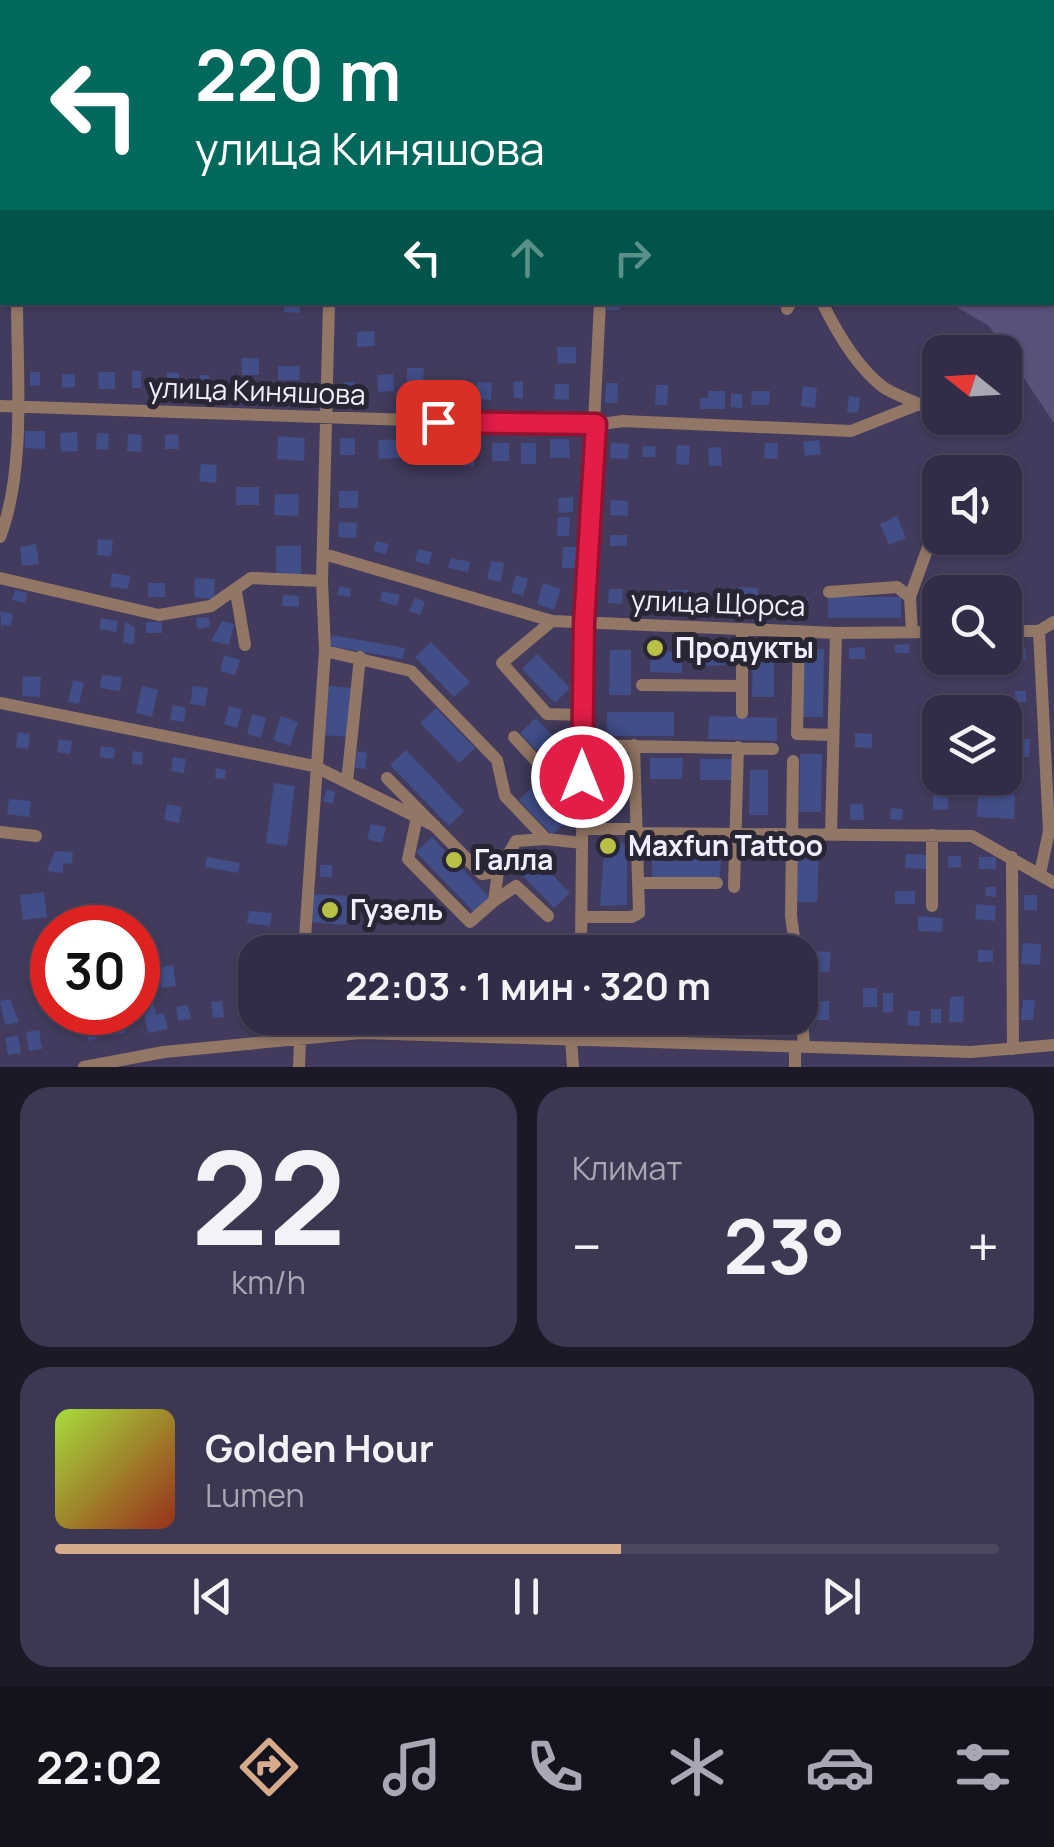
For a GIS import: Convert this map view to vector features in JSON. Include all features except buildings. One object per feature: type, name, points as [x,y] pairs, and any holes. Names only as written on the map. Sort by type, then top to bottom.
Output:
[{"type":"street","points":[[0,536],[10,512],[17,406],[17,305]]},
{"type":"street","points":[[305,935],[325,652],[322,582],[328,305]]},
{"type":"street","points":[[581,935],[584,623],[600,305]]},
{"type":"street","points":[[824,305],[863,367],[885,389],[922,403]]},
{"type":"street","name":"улица Киняшова","points":[[0,406],[326,420],[596,424],[623,421],[851,430],[871,426],[922,403]]},
{"type":"street","name":"улица Щорса","points":[[324,554],[552,621],[836,633],[922,632]]},
{"type":"street","points":[[912,632],[910,597],[925,555]]},
{"type":"street","points":[[0,578],[159,615],[212,606],[250,578],[322,582]]},
{"type":"street","points":[[828,592],[896,588],[910,597]]},
{"type":"street","points":[[236,592],[245,645]]},
{"type":"street","points":[[552,621],[502,664],[548,714],[583,715]]},
{"type":"street","points":[[1022,632],[1040,631],[1054,622]]},
{"type":"street","points":[[742,629],[742,714]]},
{"type":"street","points":[[799,631],[797,734],[833,735]]},
{"type":"street","points":[[1040,631],[1049,831],[1040,874]]},
{"type":"street","points":[[831,834],[836,633]]},
{"type":"street","points":[[325,652],[411,671],[497,760],[505,796],[546,839]]},
{"type":"street","points":[[347,782],[360,657]]},
{"type":"street","points":[[642,685],[742,686]]},
{"type":"street","points":[[0,704],[314,766],[435,826]]},
{"type":"street","points":[[514,738],[549,774],[582,800]]},
{"type":"street","points":[[582,917],[636,916],[640,883],[634,744]]},
{"type":"street","points":[[583,745],[773,749]]},
{"type":"street","points":[[734,887],[738,748]]},
{"type":"street","points":[[793,761],[794,935]]},
{"type":"street","points":[[387,778],[482,874],[498,872]]},
{"type":"street","points":[[417,817],[408,859],[470,922],[516,886],[548,916]]},
{"type":"street","points":[[494,901],[498,872],[516,841],[636,831],[984,839],[1054,883]]},
{"type":"street","points":[[0,832],[36,836]]},
{"type":"street","points":[[932,835],[932,906]]},
{"type":"street","points":[[1012,857],[1013,1049]]},
{"type":"street","points":[[640,883],[718,882]]},
{"type":"street","points":[[84,1067],[164,1052],[361,1033],[800,1047],[1013,1049],[1054,1045]]},
{"type":"street","points":[[572,1067],[577,1035]]},
{"type":"street","points":[[795,1067],[800,1035]]},
{"type":"street","points":[[299,1067],[300,1036]]},
{"type":"shaded area","points":[[953,305],[1054,305],[1054,423],[1022,375],[1022,335],[995,335],[989,326]]},
{"type":"place","name":"Продукты","points":[[655,648]]},
{"type":"place","name":"Maxfun Tattoo","points":[[608,846]]},
{"type":"place","name":"Галла","points":[[454,860]]},
{"type":"place","name":"Гузель","points":[[330,910]]},
{"type":"route","points":[[438,422],[596,424],[584,623],[582,777]]}]
